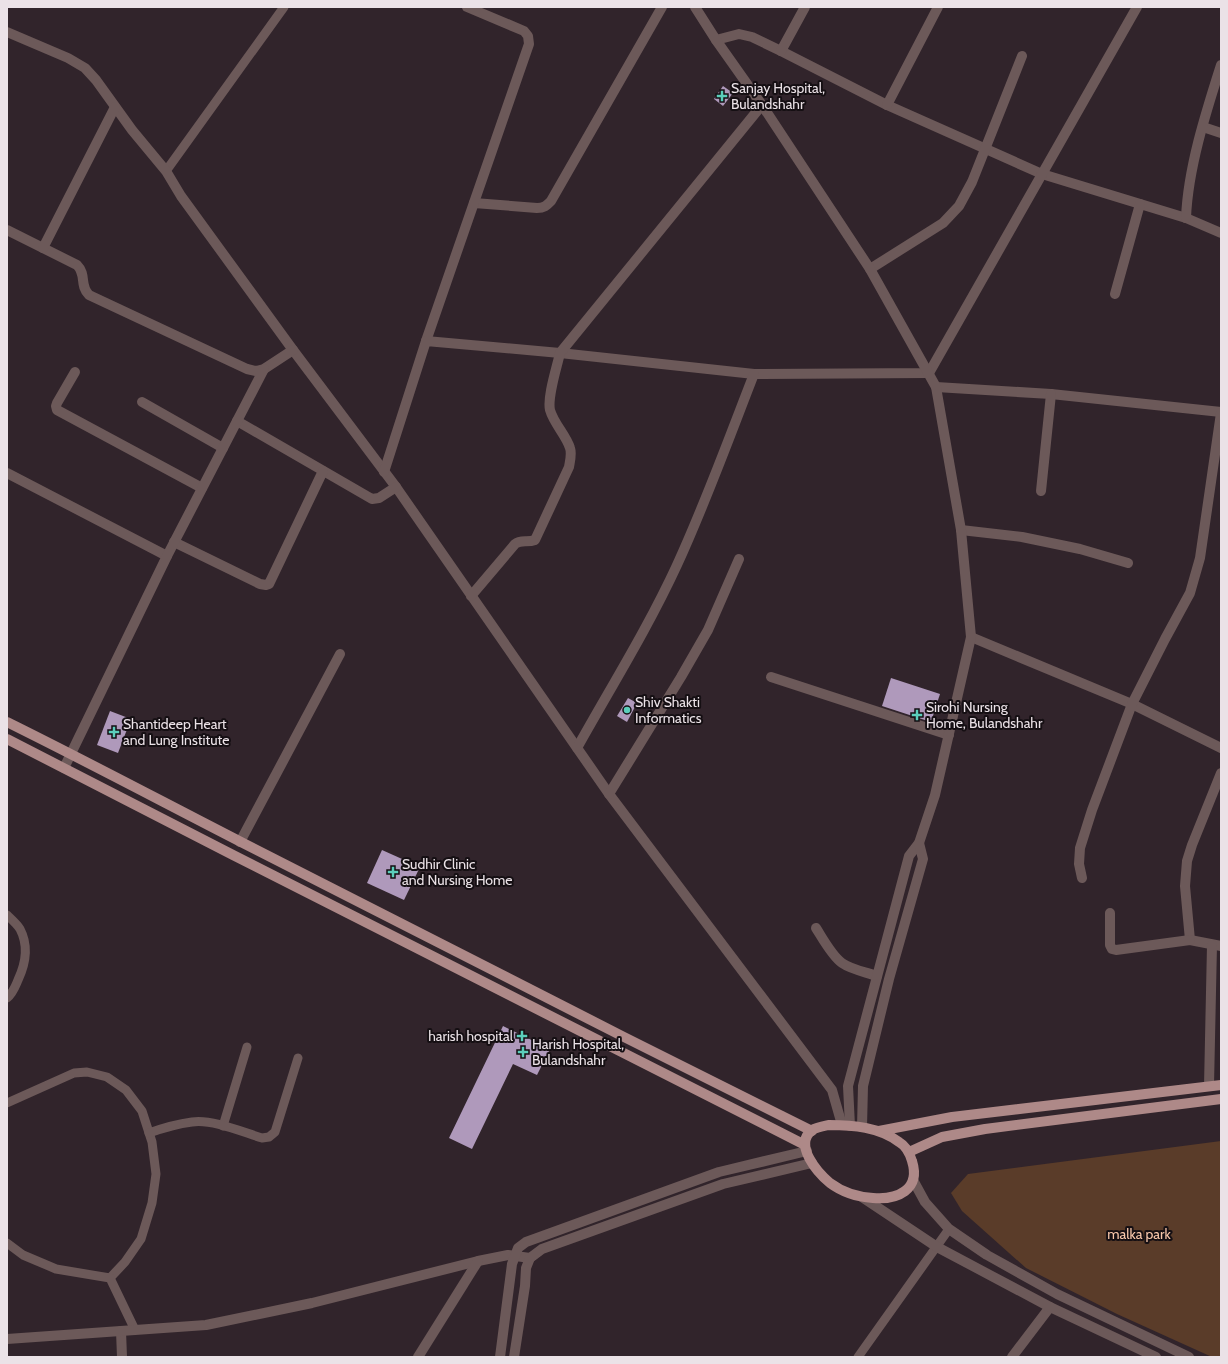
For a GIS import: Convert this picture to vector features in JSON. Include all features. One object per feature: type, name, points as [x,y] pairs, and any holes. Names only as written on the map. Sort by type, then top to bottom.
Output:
[{"type":"main road","points":[[7,722],[71,753],[240,842],[668,1060],[812,1131]]},
{"type":"main road","points":[[7,739],[806,1148]]},
{"type":"main road","points":[[879,1131],[952,1117],[1221,1085]]},
{"type":"main road","points":[[909,1152],[942,1137],[985,1129],[1221,1099]]},
{"type":"main road","points":[[829,1125],[846,1125],[879,1131],[900,1142],[909,1152],[913,1164],[913,1180],[908,1189],[900,1195],[887,1198],[862,1197],[846,1192],[831,1184],[817,1171],[806,1148],[806,1137],[819,1127],[829,1125]]},
{"type":"street","points":[[384,472],[426,341],[529,44],[528,36],[524,31],[467,7]]},
{"type":"street","points":[[474,203],[542,208],[551,201],[662,7]]},
{"type":"street","points":[[695,7],[716,40],[762,105],[870,269],[929,373],[936,387],[961,530],[971,637],[935,795],[919,843],[909,856],[848,1086],[846,1125]]},
{"type":"street","points":[[781,51],[805,7]]},
{"type":"street","points":[[886,105],[938,7]]},
{"type":"street","points":[[929,373],[1137,7]]},
{"type":"street","points":[[7,32],[68,58],[85,68],[96,80],[132,130],[166,171],[181,196],[293,350],[396,487],[609,794],[832,1090],[846,1125]]},
{"type":"street","points":[[716,40],[739,34],[752,37],[886,105],[1042,174],[1186,218],[1221,233]]},
{"type":"street","points":[[870,269],[943,224],[959,206],[972,182],[1022,56]]},
{"type":"street","points":[[1186,218],[1189,186],[1203,127],[1221,65]]},
{"type":"street","points":[[471,596],[515,544],[519,541],[530,542],[535,540],[569,467],[571,457],[570,448],[552,417],[550,409],[550,400],[560,353],[762,105]]},
{"type":"street","points":[[43,248],[115,107]]},
{"type":"street","points":[[1203,127],[1221,133]]},
{"type":"street","points":[[1115,294],[1140,204]]},
{"type":"street","points":[[7,230],[77,265],[81,269],[84,290],[89,295],[247,369],[256,371],[264,369],[293,350]]},
{"type":"street","points":[[426,341],[560,353],[754,374],[929,373]]},
{"type":"street","points":[[64,768],[174,542],[264,369]]},
{"type":"street","points":[[75,372],[57,403],[57,410],[202,488]]},
{"type":"street","points":[[577,748],[652,614],[676,566],[701,512],[754,374]]},
{"type":"street","points":[[936,387],[1051,394],[1221,413],[1200,558],[1190,593],[1132,704],[1084,832],[1080,848],[1079,864],[1082,878]]},
{"type":"street","points":[[1041,492],[1051,394]]},
{"type":"street","points":[[142,402],[223,448]]},
{"type":"street","points":[[237,421],[372,499],[379,498],[396,487]]},
{"type":"street","points":[[174,542],[260,584],[269,584],[323,471]]},
{"type":"street","points":[[7,473],[167,556]]},
{"type":"street","points":[[961,530],[1022,537],[1080,549],[1128,563]]},
{"type":"street","points":[[609,794],[708,630],[739,559]]},
{"type":"street","points":[[971,637],[1132,704],[1221,747]]},
{"type":"street","points":[[240,842],[340,654]]},
{"type":"street","points":[[771,677],[949,735]]},
{"type":"street","points":[[1190,940],[1185,886],[1187,861],[1221,773]]},
{"type":"street","points":[[862,1127],[863,1086],[889,979],[922,858],[919,843]]},
{"type":"street","points":[[1110,913],[1110,945],[1112,949],[1116,950],[1190,940],[1217,946],[1209,1086]]},
{"type":"street","points":[[816,928],[842,963],[850,968],[878,976]]},
{"type":"street","points":[[500,1357],[512,1264],[518,1248],[526,1242],[719,1172],[806,1148]]},
{"type":"street","points":[[514,1357],[525,1286],[526,1268],[530,1258],[542,1249],[723,1184],[812,1163]]},
{"type":"street","points":[[913,1180],[925,1202],[949,1229],[987,1255],[1057,1294],[1189,1357]]},
{"type":"street","points":[[862,1197],[936,1246],[1050,1306],[1156,1357]]},
{"type":"street","points":[[7,1339],[206,1325],[312,1303],[478,1261],[508,1255],[530,1258]]},
{"type":"street","points":[[418,1357],[478,1261]]},
{"type":"street","points":[[1012,1357],[1050,1306]]},
{"type":"street","points":[[122,1331],[122,1357]]},
{"type":"lane","points":[[166,171],[284,7]]},
{"type":"lane","points":[[7,915],[19,928],[25,943],[26,958],[12,994],[7,998]]},
{"type":"lane","points":[[223,1126],[247,1047]]},
{"type":"lane","points":[[149,1133],[171,1126],[193,1122],[203,1122],[223,1126],[262,1138],[269,1137],[275,1132],[298,1058]]},
{"type":"lane","points":[[7,1103],[74,1073],[87,1072],[107,1076],[126,1090],[142,1111],[152,1142],[156,1174],[152,1203],[141,1239],[110,1278]]},
{"type":"lane","points":[[858,1357],[949,1229]]},
{"type":"lane","points":[[7,1243],[23,1255],[56,1269],[110,1278]]},
{"type":"lane","points":[[110,1278],[135,1330]]},
{"type":"green space","name":"malka park","points":[[1221,1141],[1221,1357],[1212,1357],[1117,1314],[1026,1268],[962,1211],[951,1193],[968,1174]]},
{"type":"building","points":[[723,86],[733,93],[723,106],[714,99]]},
{"type":"building","points":[[891,678],[940,694],[931,722],[882,706]]},
{"type":"building","name":"Shiv Shakti Informatics","points":[[628,698],[637,703],[627,722],[617,716]]},
{"type":"building","points":[[110,711],[131,719],[118,753],[97,745]]},
{"type":"building","points":[[382,850],[420,867],[404,900],[367,883]]},
{"type":"building","points":[[503,1026],[550,1049],[537,1075],[513,1064],[472,1149],[449,1138]]},
{"type":"place","name":"Sanjay Hospital, Bulandshahr","points":[[722,96]]},
{"type":"place","name":"Shiv Shakti Informatics","points":[[627,710]]},
{"type":"place","name":"Sirohi Nursing Home, Bulandshahr","points":[[917,715]]},
{"type":"place","name":"Shantideep Heart and Lung Institute","points":[[114,732]]},
{"type":"place","name":"Sudhir Clinic and Nursing Home","points":[[393,872]]},
{"type":"place","name":"harish hospital","points":[[522,1036]]},
{"type":"place","name":"Harish Hospital, Bulandshahr","points":[[523,1052]]}]
